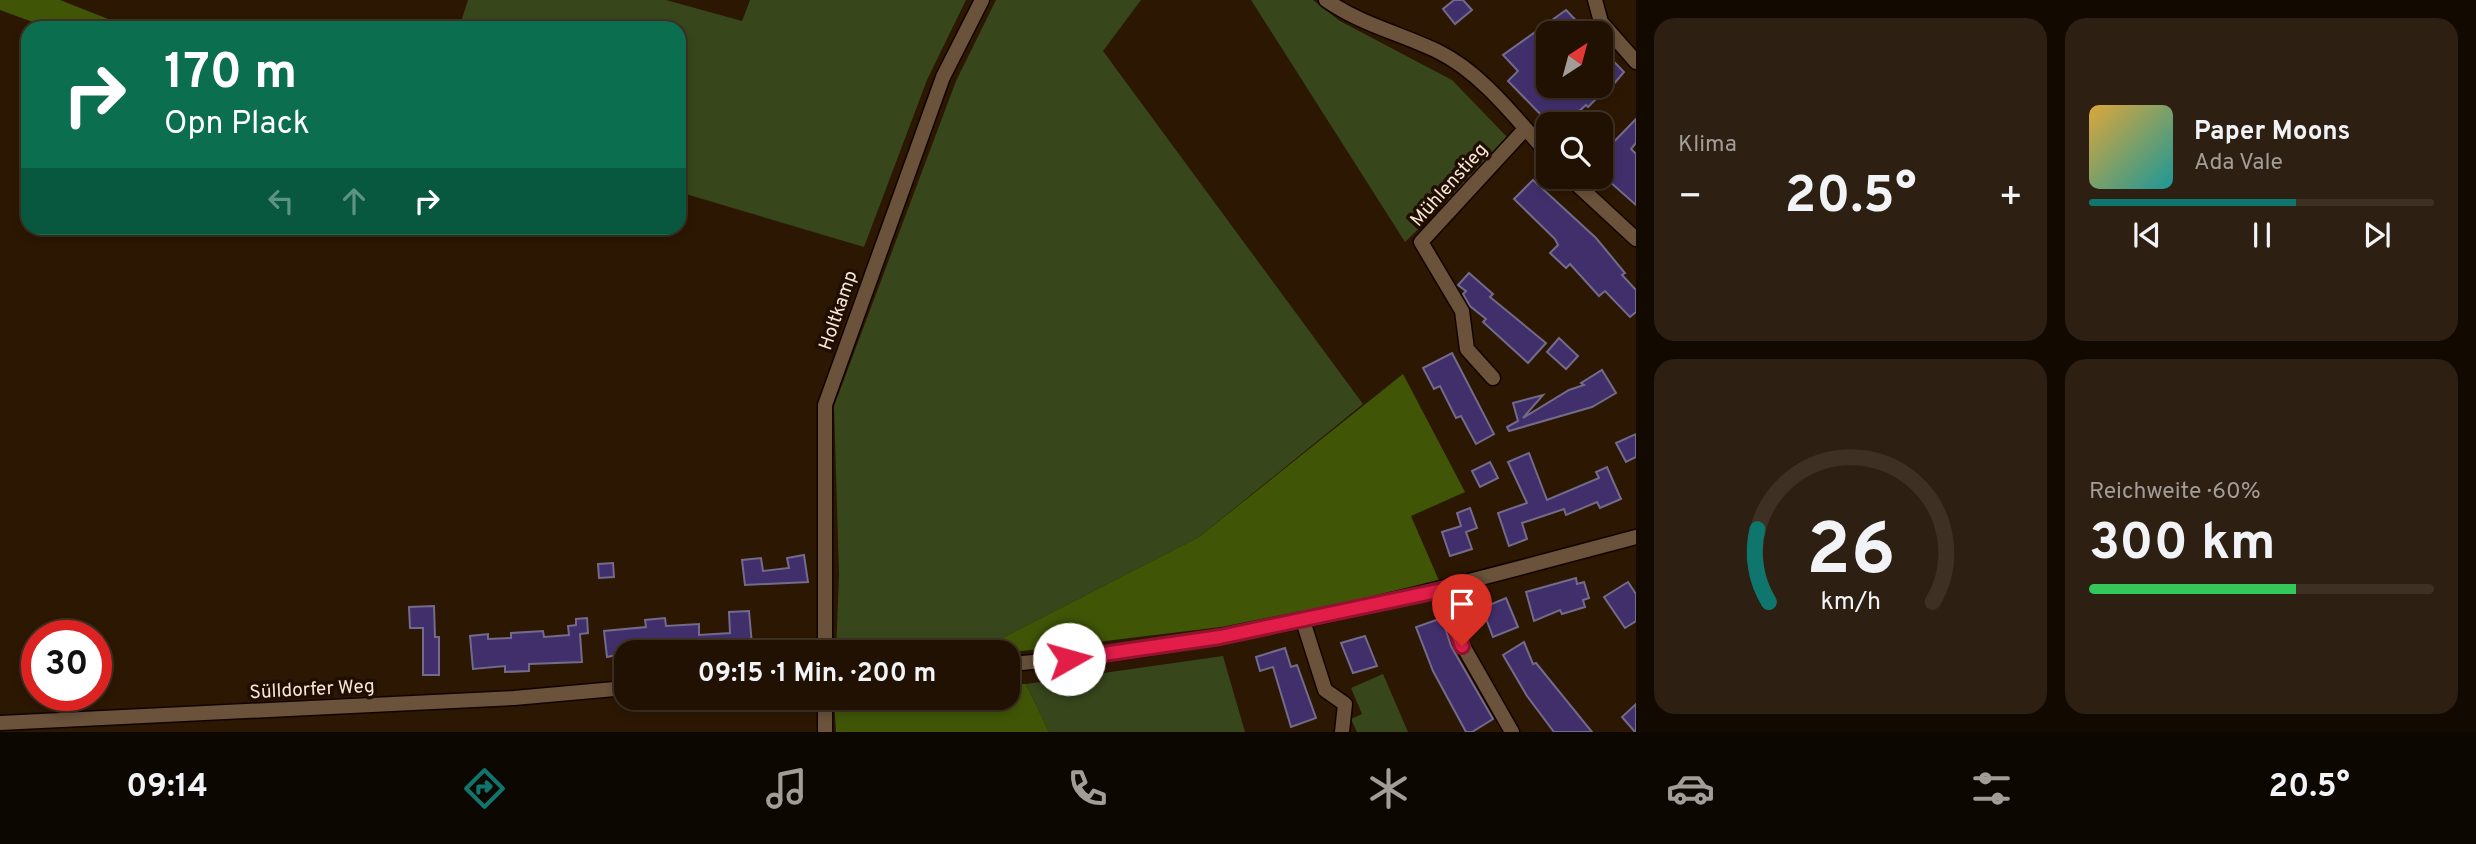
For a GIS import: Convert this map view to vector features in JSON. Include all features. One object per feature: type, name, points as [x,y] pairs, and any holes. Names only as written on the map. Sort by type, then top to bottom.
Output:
[{"type":"street","name":"Holtkamp","points":[[825,640],[825,405],[943,77],[982,0]]},
{"type":"street","points":[[1326,0],[1370,26],[1438,52],[1464,67],[1536,141]]},
{"type":"street","points":[[1595,0],[1601,22],[1636,62]]},
{"type":"street","name":"Mühlenstieg","points":[[1493,378],[1467,349],[1462,311],[1421,242],[1525,129]]},
{"type":"street","points":[[1582,189],[1636,239]]},
{"type":"street","points":[[1020,663],[1148,650],[1303,621],[1442,590],[1636,537]]},
{"type":"street","points":[[1442,590],[1462,646],[1511,732]]},
{"type":"street","points":[[1303,621],[1325,690],[1345,704],[1342,732]]},
{"type":"street","name":"Sülldorfer Weg","points":[[0,723],[514,698],[614,689]]},
{"type":"street","points":[[825,710],[825,732]]},
{"type":"green space","points":[[0,0],[60,0],[113,21],[30,21],[0,10]]},
{"type":"green space","points":[[468,0],[666,0],[742,21],[750,0],[966,0],[927,80],[864,247],[686,194],[686,21],[461,21]]},
{"type":"green space","points":[[996,0],[1141,0],[1103,51],[1363,404],[1199,537],[998,640],[836,640],[839,575],[834,406],[956,81]]},
{"type":"green space","points":[[1251,0],[1313,0],[1340,21],[1452,80],[1510,140],[1405,242]]},
{"type":"green space","points":[[1403,374],[1465,492],[1411,516],[1440,583],[1221,627],[1020,651],[1020,640],[998,640],[1199,537]]},
{"type":"green space","points":[[1223,656],[1245,732],[1049,732],[1026,684]]},
{"type":"green space","points":[[1383,674],[1408,732],[1357,732],[1351,719],[1362,714],[1351,688]]},
{"type":"green space","points":[[1020,684],[1026,684],[1049,732],[836,732],[835,710],[1020,710]]},
{"type":"building","points":[[1454,0],[1463,0],[1472,10],[1455,24],[1443,9]]},
{"type":"building","points":[[1566,10],[1577,21],[1551,21]]},
{"type":"building","points":[[1536,31],[1536,98],[1597,98],[1578,112],[1538,112],[1508,81],[1518,71],[1503,55]]},
{"type":"building","points":[[1614,62],[1624,72],[1614,84]]},
{"type":"building","points":[[1636,119],[1636,143],[1631,149],[1636,154],[1636,205],[1613,185],[1613,143]]},
{"type":"building","points":[[1533,180],[1536,189],[1543,189],[1596,238],[1636,290],[1636,312],[1630,317],[1605,291],[1599,296],[1570,264],[1566,268],[1550,253],[1558,245],[1555,239],[1514,199]]},
{"type":"building","points":[[1469,273],[1493,294],[1490,297],[1546,343],[1528,363],[1483,322],[1486,319],[1470,306],[1463,294],[1466,291],[1458,285]]},
{"type":"building","points":[[1559,338],[1578,356],[1566,369],[1547,352]]},
{"type":"building","points":[[1452,353],[1494,434],[1476,444],[1461,416],[1456,418],[1440,386],[1434,389],[1423,368]]},
{"type":"building","points":[[1602,370],[1616,393],[1592,407],[1509,431],[1507,427],[1518,421],[1513,403],[1543,395],[1523,418],[1569,390],[1584,385],[1581,383]]},
{"type":"building","points":[[1636,434],[1636,457],[1626,462],[1616,443]]},
{"type":"building","points":[[1529,453],[1547,500],[1599,478],[1596,472],[1607,467],[1621,499],[1600,508],[1597,502],[1566,515],[1564,509],[1522,523],[1527,539],[1509,546],[1498,513],[1527,503],[1508,462]]},
{"type":"building","points":[[1490,462],[1498,478],[1480,487],[1472,471]]},
{"type":"building","points":[[1470,508],[1477,528],[1466,532],[1472,549],[1450,556],[1442,532],[1461,526],[1457,513]]},
{"type":"building","points":[[804,555],[808,582],[745,585],[742,560],[761,558],[763,571],[789,568],[787,558]]},
{"type":"building","points":[[613,563],[614,577],[599,578],[598,564]]},
{"type":"building","points":[[1576,578],[1577,584],[1584,582],[1589,598],[1583,600],[1585,607],[1562,614],[1560,610],[1534,621],[1526,592]]},
{"type":"building","points":[[1628,582],[1636,594],[1636,621],[1625,628],[1604,597]]},
{"type":"building","points":[[1506,598],[1518,627],[1493,637],[1482,608]]},
{"type":"building","points":[[434,606],[435,637],[439,637],[439,675],[423,675],[423,628],[410,628],[409,607]]},
{"type":"building","points":[[749,611],[752,640],[614,640],[614,656],[607,657],[604,631],[646,627],[645,620],[665,618],[666,626],[699,624],[699,635],[730,633],[729,612]]},
{"type":"building","points":[[587,618],[588,633],[580,634],[582,662],[529,664],[529,671],[505,672],[505,666],[473,669],[470,636],[488,634],[488,639],[511,638],[511,633],[543,631],[544,637],[569,635],[568,626],[576,625],[576,619]]},
{"type":"building","points":[[1442,618],[1451,646],[1493,719],[1472,732],[1466,732],[1433,671],[1416,627]]},
{"type":"building","points":[[1365,636],[1377,666],[1353,673],[1341,643]]},
{"type":"building","points":[[1524,642],[1533,664],[1536,663],[1592,732],[1554,732],[1527,696],[1503,655]]},
{"type":"building","points":[[1285,648],[1291,667],[1297,665],[1316,718],[1291,727],[1273,667],[1260,671],[1256,657]]},
{"type":"building","points":[[1636,704],[1636,732],[1635,732],[1622,717]]},
{"type":"route","points":[[1069,659],[1148,650],[1220,637],[1442,590],[1462,646]]}]
